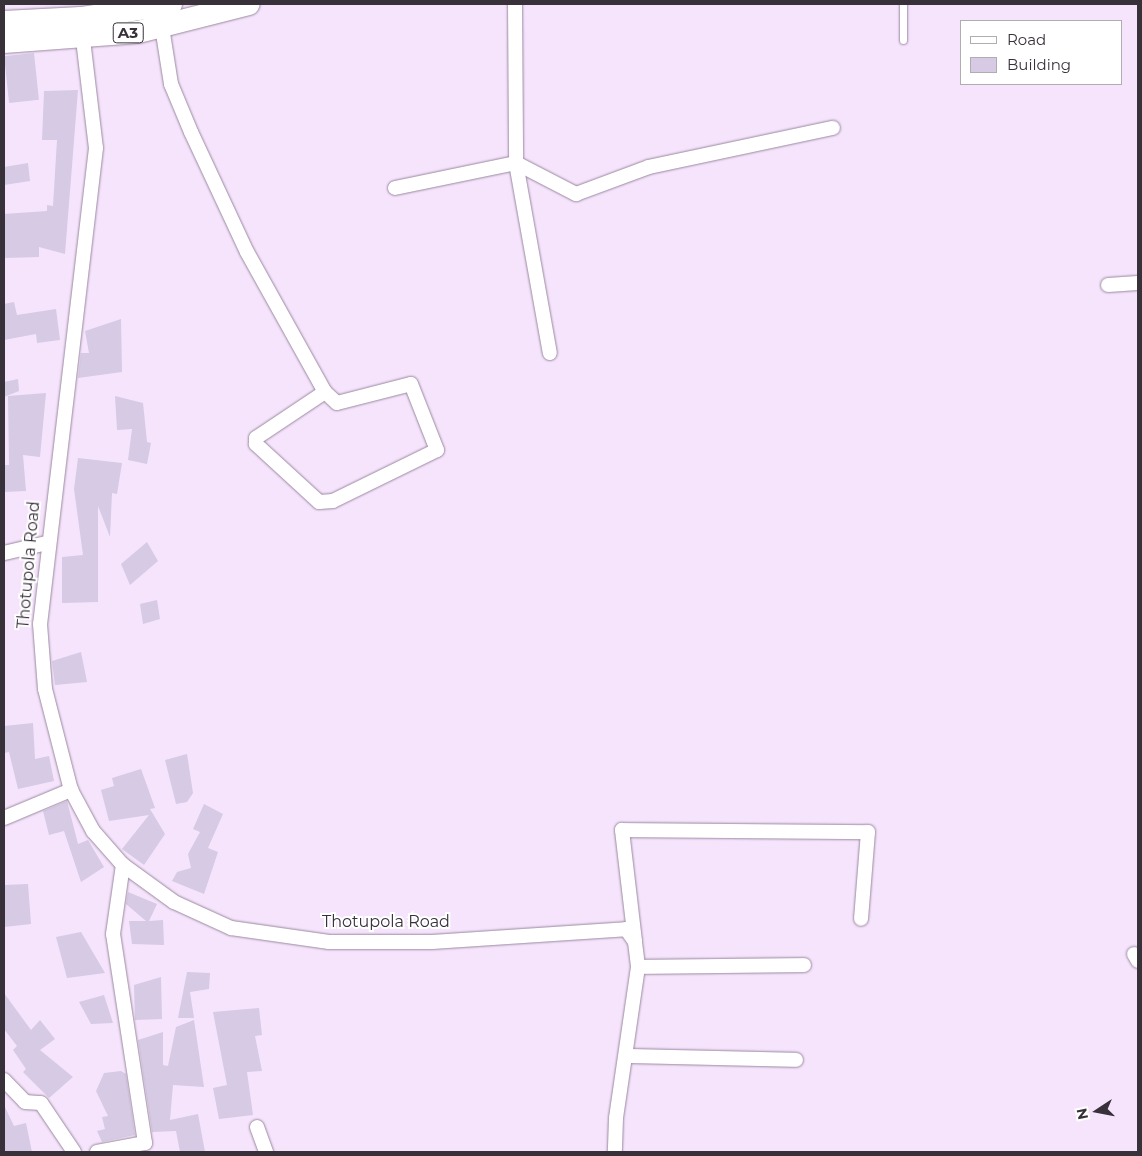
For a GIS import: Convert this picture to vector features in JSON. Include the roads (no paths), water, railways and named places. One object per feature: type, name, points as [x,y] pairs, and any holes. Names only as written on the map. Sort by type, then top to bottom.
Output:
[{"type":"highway","name":"A3","points":[[4,42],[81,28],[171,4]]},
{"type":"highway","name":"A3","points":[[4,22],[81,28],[162,28],[249,4]]},
{"type":"street","points":[[515,4],[516,163],[550,353]]},
{"type":"street","name":"Thotupola Road","points":[[81,28],[96,148],[47,543],[40,624],[45,689],[71,790],[93,831],[122,865],[174,902],[231,928],[329,942],[432,942],[618,928],[626,929],[635,942]]},
{"type":"street","points":[[162,28],[171,84],[191,132],[247,252],[325,392],[337,403],[411,384],[437,450],[333,500],[319,502],[256,444],[256,438],[325,392]]},
{"type":"street","points":[[395,188],[516,163],[576,194],[649,166],[833,128]]},
{"type":"street","points":[[1108,285],[1138,283]]},
{"type":"street","points":[[4,553],[47,543]]},
{"type":"street","points":[[4,818],[71,790]]},
{"type":"street","points":[[616,1152],[638,967],[622,830],[868,832],[861,919]]},
{"type":"street","points":[[97,1152],[145,1143],[112,934],[122,865]]},
{"type":"street","points":[[638,967],[804,965]]},
{"type":"street","points":[[626,1056],[796,1060]]},
{"type":"street","points":[[4,1080],[25,1102],[41,1103],[74,1152]]},
{"type":"street","points":[[257,1127],[266,1152]]},
{"type":"lane","points":[[903,4],[903,40]]}]
